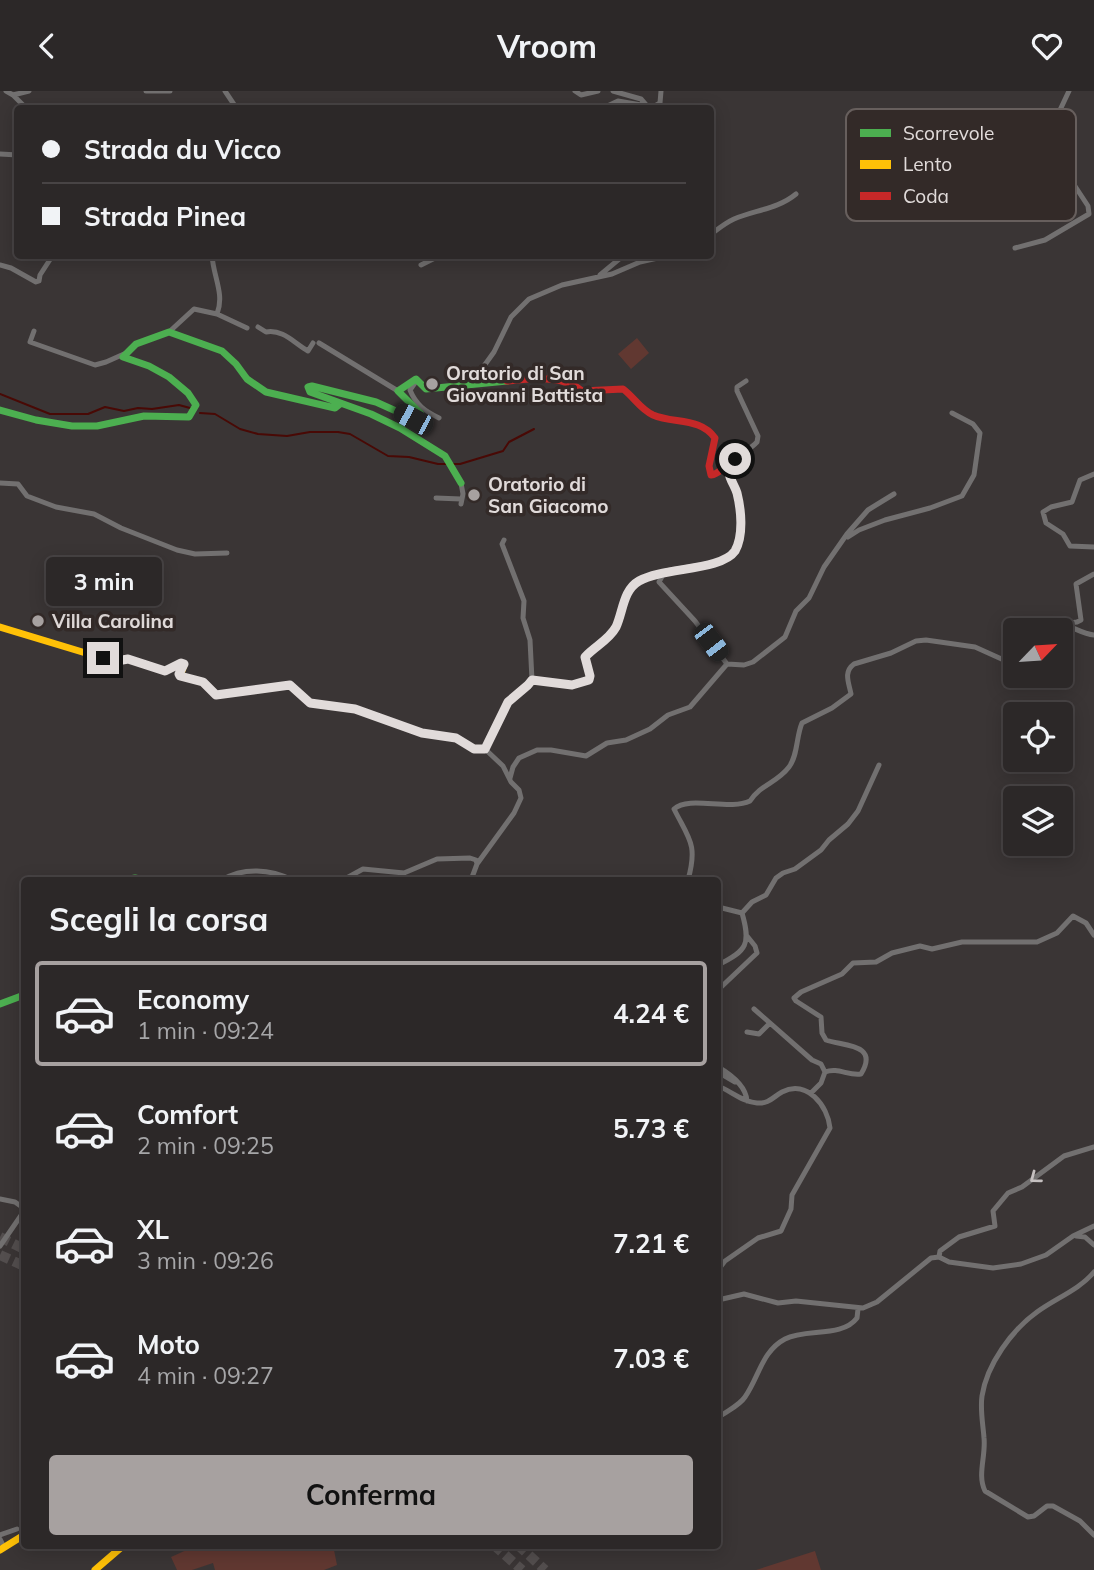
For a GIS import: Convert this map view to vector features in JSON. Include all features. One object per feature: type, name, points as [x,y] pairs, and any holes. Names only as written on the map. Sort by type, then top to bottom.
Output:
[{"type":"street","points":[[6,91],[23,105]]},
{"type":"street","points":[[13,95],[29,91]]},
{"type":"street","points":[[146,91],[170,91]]},
{"type":"street","points":[[575,91],[581,95],[598,91]]},
{"type":"street","points":[[612,91],[640,99],[646,105]]},
{"type":"street","points":[[1060,109],[1069,91]]},
{"type":"street","points":[[610,105],[618,101],[641,105]]},
{"type":"street","points":[[1015,248],[1045,240],[1089,214],[1088,206],[1076,188]]},
{"type":"street","points":[[714,232],[735,219],[759,213],[796,194]]},
{"type":"street","points":[[0,265],[36,282],[40,281],[40,275],[50,259]]},
{"type":"street","points":[[212,259],[213,273],[221,295],[217,314]]},
{"type":"street","points":[[421,265],[433,259]]},
{"type":"street","points":[[599,276],[619,259]]},
{"type":"street","points":[[476,384],[477,375],[522,305],[539,294],[562,285],[612,274],[653,259]]},
{"type":"street","points":[[34,331],[30,342],[94,365],[124,354],[134,345],[169,332],[194,309],[217,314],[247,328]]},
{"type":"street","points":[[258,327],[266,332],[283,334],[308,351],[316,343],[398,391],[421,415],[421,419],[418,421],[376,402],[308,387],[309,391],[391,422],[438,452],[452,465],[463,494],[461,501],[436,498]]},
{"type":"street","points":[[169,332],[222,351],[247,379],[266,392],[335,408],[340,404]]},
{"type":"street","points":[[0,410],[32,421],[96,426],[151,416],[184,419],[194,413],[194,401],[179,386],[158,370],[124,359],[124,354]]},
{"type":"street","points":[[418,380],[426,389],[561,380],[573,382],[583,391],[623,389],[639,407],[654,415],[711,430],[715,438],[709,472],[715,475],[757,442],[758,436],[737,391],[737,387],[746,381]]},
{"type":"street","points":[[398,391],[410,382],[418,380]]},
{"type":"street","points":[[418,380],[410,390],[414,400],[422,409],[439,418]]},
{"type":"street","points":[[841,543],[864,528],[928,509],[963,494],[974,475],[980,433],[973,424],[952,413]]},
{"type":"street","points":[[532,680],[572,685],[589,680],[585,657],[614,630],[630,588],[638,581],[664,571],[718,562],[733,553],[739,538],[740,514],[737,491],[729,474],[730,464]]},
{"type":"street","points":[[1094,474],[1080,480],[1072,502],[1068,505],[1051,507],[1043,512],[1046,523],[1066,537],[1070,546],[1094,547]]},
{"type":"street","points":[[0,483],[18,484],[27,496],[56,507],[94,514],[121,528],[177,550],[195,554],[227,553]]},
{"type":"street","points":[[664,571],[659,582],[695,621],[727,664],[744,665],[753,662],[785,637],[796,611],[809,598],[824,567],[868,510],[894,493]]},
{"type":"street","points":[[485,749],[508,702],[532,680],[530,640],[523,618],[524,601],[502,544],[504,540]]},
{"type":"street","points":[[1073,622],[1081,620],[1076,584],[1094,574]]},
{"type":"street","points":[[0,627],[89,654],[117,661],[128,659],[165,671],[181,663],[184,664],[180,676],[203,682],[216,695],[290,685],[310,703],[355,709],[422,733],[456,738],[474,749],[485,749],[503,766],[521,794],[518,806],[477,864],[472,877]]},
{"type":"street","points":[[1073,628],[1094,635]]},
{"type":"street","points":[[688,877],[692,845],[690,835],[674,809],[682,803],[730,804],[750,801],[759,788],[774,781],[788,768],[794,757],[802,723],[832,709],[851,694],[847,676],[850,666],[891,653],[916,641],[926,640],[975,647],[1003,660]]},
{"type":"street","points":[[510,778],[519,758],[537,750],[586,756],[607,743],[626,740],[650,729],[660,720],[690,707],[727,664]]},
{"type":"street","points":[[742,913],[752,902],[766,895],[776,878],[795,869],[821,850],[848,824],[858,811],[879,765]]},
{"type":"street","points":[[348,877],[363,869],[404,873],[437,859],[470,857],[476,860],[477,864]]},
{"type":"street","points":[[230,877],[246,871],[286,877]]},
{"type":"street","points":[[721,908],[742,913]]},
{"type":"street","points":[[721,963],[740,953],[745,946],[747,936],[742,913]]},
{"type":"street","points":[[825,1072],[838,1070],[861,1074],[865,1065],[864,1056],[859,1048],[851,1044],[826,1040],[822,1033],[821,1017],[796,1002],[794,998],[801,992],[842,974],[853,963],[876,962],[892,953],[916,947],[932,949],[962,943],[1037,942],[1057,933],[1073,916],[1086,923],[1094,935]]},
{"type":"street","points":[[721,987],[757,954],[755,946],[747,936]]},
{"type":"street","points":[[0,1003],[21,996]]},
{"type":"street","points":[[753,1010],[812,1060],[821,1064],[825,1072],[821,1083],[811,1093]]},
{"type":"street","points":[[747,1032],[759,1034],[771,1026]]},
{"type":"street","points":[[721,1071],[731,1076],[744,1090],[747,1101]]},
{"type":"street","points":[[721,1088],[747,1101],[765,1103],[792,1089],[811,1093],[827,1112],[831,1128],[792,1195],[791,1209],[784,1227],[777,1233],[758,1238],[721,1266]]},
{"type":"street","points":[[939,1257],[940,1251],[959,1237],[995,1226],[993,1211],[1008,1193],[1030,1182],[1064,1156],[1094,1147]]},
{"type":"street","points":[[0,1199],[21,1206]]},
{"type":"street","points":[[0,1246],[21,1215]]},
{"type":"street","points":[[721,1299],[744,1294],[778,1303],[796,1301],[858,1309],[871,1305],[927,1260],[939,1257],[949,1262],[993,1268],[1021,1264],[1046,1255],[1073,1236],[1094,1226]]},
{"type":"street","points":[[1073,1236],[1085,1237],[1094,1245]]},
{"type":"street","points":[[1094,1272],[1079,1285],[1035,1313],[1009,1338],[1003,1348],[982,1397],[984,1453],[981,1476],[985,1491],[1025,1516],[1034,1516],[1047,1506],[1053,1506],[1080,1521],[1094,1535]]},
{"type":"street","points":[[721,1416],[743,1401],[760,1364],[782,1340],[804,1333],[848,1327],[857,1318],[858,1309]]},
{"type":"street","points":[[17,1529],[0,1537],[2,1548],[21,1537]]},
{"type":"street","points":[[95,1570],[119,1549]]},
{"type":"shaded area","points":[[637,338],[649,353],[631,369],[618,354]]},
{"type":"shaded area","points":[[189,1549],[334,1549],[337,1565],[324,1570],[215,1570],[213,1563],[192,1570],[177,1570],[171,1557]]},
{"type":"shaded area","points":[[815,1551],[821,1570],[756,1570]]},
{"type":"waterway","points":[[0,394],[50,414],[88,414],[105,407],[124,411],[179,405],[190,408]]},
{"type":"waterway","points":[[200,413],[215,414],[240,429],[258,434],[350,434],[388,456],[448,464]]},
{"type":"waterway","points":[[453,464],[503,451],[509,442],[534,429]]},
{"type":"tunnel","points":[[0,1237],[21,1248]]},
{"type":"tunnel","points":[[0,1255],[21,1265]]},
{"type":"tunnel","points":[[498,1549],[522,1570]]},
{"type":"tunnel","points":[[522,1549],[545,1570]]},
{"type":"traffic: fast","points":[[0,410],[72,426],[97,426],[144,416],[189,417],[196,405],[188,393],[169,377],[149,366],[123,357],[136,344],[169,332],[222,351],[247,379],[266,392],[335,408],[340,404]]},
{"type":"traffic: fast","points":[[461,483],[445,456],[400,428],[371,414],[310,392],[308,387],[376,402],[418,421],[421,420],[421,414],[398,391],[416,379],[426,389],[507,381]]},
{"type":"traffic: fast","points":[[371,715],[422,733],[456,738],[474,749],[485,749]]},
{"type":"traffic: fast","points":[[0,1004],[21,996]]},
{"type":"traffic: slow","points":[[0,627],[89,654],[117,661],[128,659],[165,671],[181,663],[184,665],[180,676],[203,682],[216,695],[290,685],[310,703],[355,709],[371,715]]},
{"type":"traffic: slow","points":[[0,1550],[21,1537]]},
{"type":"traffic: slow","points":[[95,1570],[119,1549]]},
{"type":"traffic: jam","points":[[507,381],[556,380],[582,391],[623,389],[644,410],[653,415],[694,424],[709,431],[715,438],[709,466],[711,475],[730,464]]},
{"type":"place","name":"Oratorio di San Giovanni Battista","points":[[432,384]]},
{"type":"place","name":"Oratorio di San Giacomo","points":[[474,495]]},
{"type":"place","name":"Villa Carolina","points":[[38,621]]},
{"type":"route","points":[[103,658],[117,661],[128,659],[165,671],[181,663],[184,664],[180,676],[203,682],[216,695],[290,685],[310,703],[355,709],[422,733],[462,740],[474,749],[485,749],[508,702],[532,680],[572,685],[589,680],[585,657],[614,630],[630,588],[638,581],[664,571],[718,562],[733,553],[739,538],[740,514],[737,491],[729,474],[730,464],[735,459]]}]
